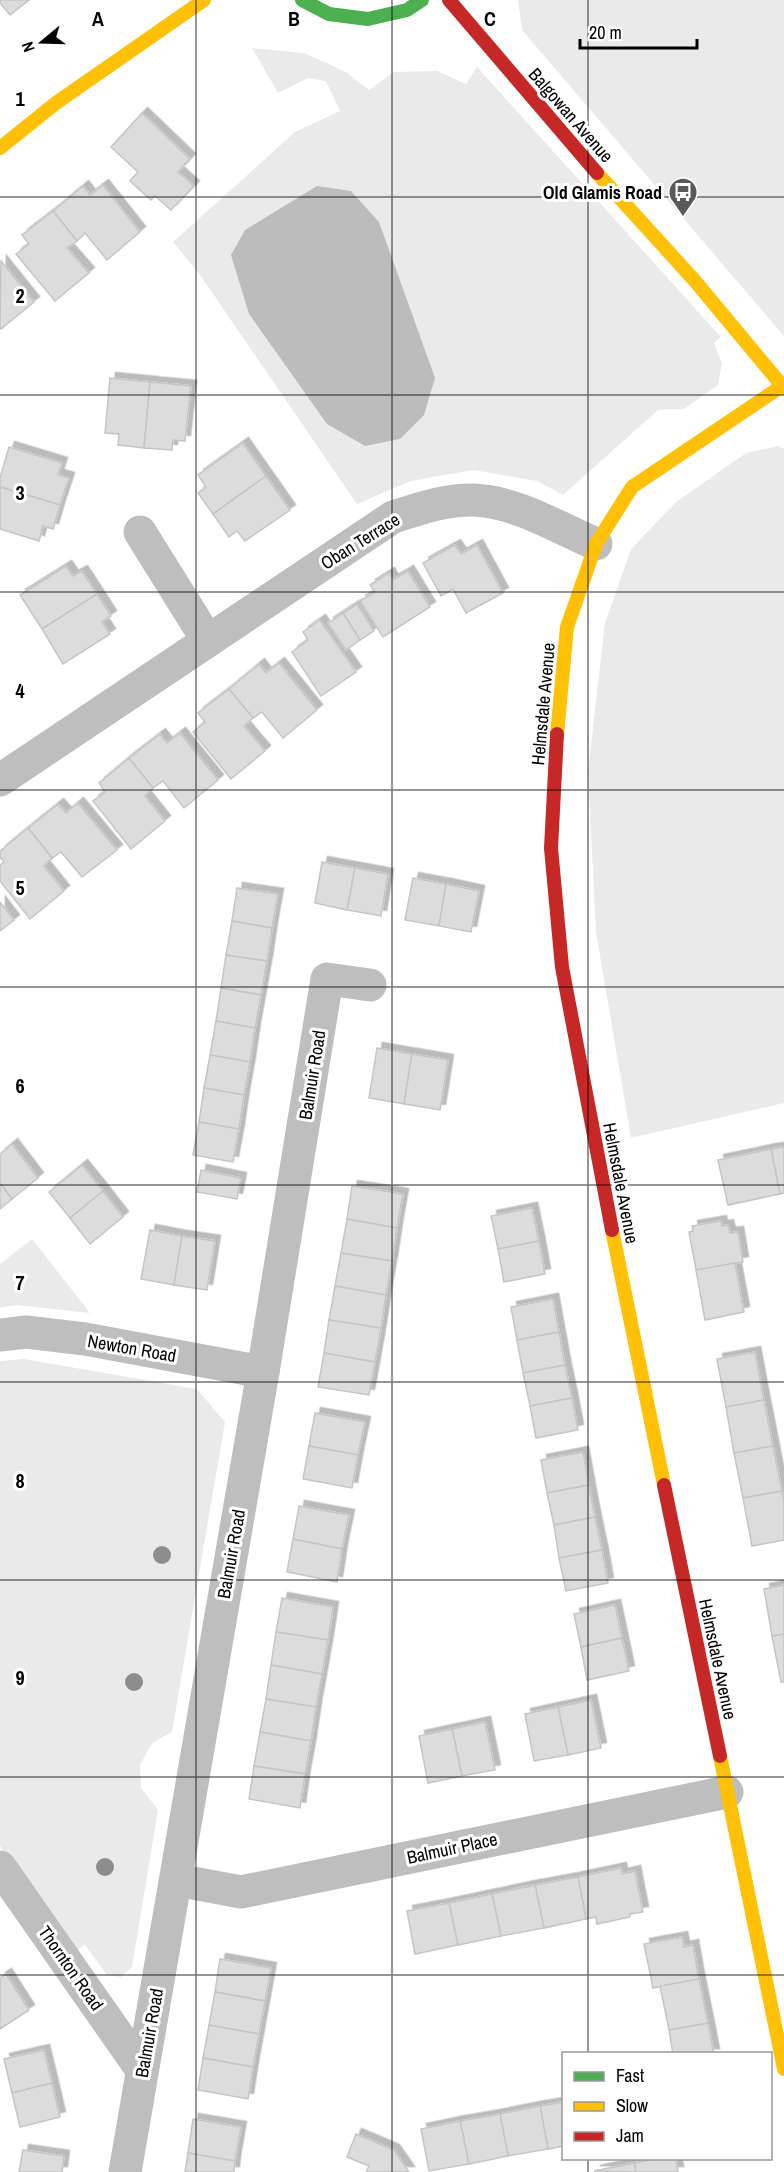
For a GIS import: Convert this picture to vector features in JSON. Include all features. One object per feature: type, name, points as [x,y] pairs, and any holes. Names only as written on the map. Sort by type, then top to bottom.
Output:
[{"type":"street","points":[[0,148],[56,103],[204,0]]},
{"type":"street","points":[[302,0],[328,14],[368,19],[407,10],[422,0]]},
{"type":"street","name":"Balgowan Avenue","points":[[449,0],[604,181],[695,281],[783,387]]},
{"type":"street","name":"Helmsdale Avenue","points":[[783,387],[632,487],[596,544],[567,627],[557,733],[551,848],[562,968],[596,1146],[784,2069]]},
{"type":"street","name":"Oban Terrace","points":[[0,780],[393,517],[434,504],[474,500],[518,508],[596,544]]},
{"type":"street","points":[[140,532],[208,640]]},
{"type":"street","name":"Balmuir Road","points":[[125,2172],[177,1880],[195,1760],[263,1372],[327,979],[370,985]]},
{"type":"street","name":"Newton Road","points":[[0,1335],[26,1332],[85,1340],[263,1372]]},
{"type":"street","name":"Balmuir Place","points":[[177,1880],[241,1892],[727,1792]]},
{"type":"street","name":"Thornton Road","points":[[0,1867],[142,2070]]},
{"type":"shaded area","points":[[518,0],[784,0],[784,336],[522,30]]},
{"type":"shaded area","points":[[252,48],[304,53],[346,72],[369,90],[394,72],[437,71],[466,84],[477,67],[721,337],[714,343],[722,363],[718,385],[684,409],[658,410],[563,495],[537,481],[473,470],[411,481],[357,504],[200,275],[173,242],[295,132],[340,111],[326,81],[308,78],[278,93]]},
{"type":"shaded area","points":[[317,186],[351,191],[379,222],[435,378],[424,415],[400,439],[365,446],[327,424],[249,314],[231,255],[245,230]]},
{"type":"shaded area","points":[[778,446],[784,449],[784,1103],[631,1138],[596,932],[588,771],[605,623],[631,549],[676,502],[746,453]]},
{"type":"shaded area","points":[[32,1239],[90,1313],[16,1305],[0,1308],[0,1264]]},
{"type":"shaded area","points":[[24,1359],[197,1389],[225,1422],[172,1732],[152,1743],[140,1765],[141,1788],[158,1810],[132,1967],[121,1977],[107,1975],[85,1945],[74,1952],[0,1846],[0,1361]]},
{"type":"building","points":[[0,0],[29,0],[10,15]]},
{"type":"building","points":[[142,113],[190,159],[178,172],[194,186],[171,210],[155,196],[151,200],[130,181],[138,172],[111,147]]},
{"type":"building","points":[[103,185],[140,232],[107,260],[85,233],[77,241],[53,211],[83,186],[90,195]]},
{"type":"building","points":[[53,211],[77,241],[67,248],[89,273],[55,301],[16,254],[29,244],[22,235]]},
{"type":"building","points":[[1,261],[34,302],[1,329],[0,327]]},
{"type":"building","points":[[110,378],[150,382],[144,448],[118,445],[119,434],[105,433]]},
{"type":"building","points":[[150,382],[191,386],[185,441],[173,440],[172,450],[144,448]]},
{"type":"building","points":[[243,443],[266,476],[213,514],[198,493],[206,487],[198,475]]},
{"type":"building","points":[[9,447],[62,463],[58,475],[69,478],[60,505],[0,487],[0,478]]},
{"type":"building","points":[[266,476],[290,510],[245,541],[237,531],[229,537],[213,514]]},
{"type":"building","points":[[0,487],[60,505],[53,529],[43,526],[39,541],[0,529]]},
{"type":"building","points":[[455,545],[461,554],[477,545],[503,593],[466,613],[453,589],[441,596],[423,563]]},
{"type":"building","points":[[66,566],[73,576],[82,571],[97,594],[42,629],[20,595]]},
{"type":"building","points":[[408,571],[430,607],[383,637],[360,601],[375,592],[370,585],[389,573],[393,580]]},
{"type":"building","points":[[97,594],[111,616],[102,622],[110,634],[63,664],[42,629]]},
{"type":"building","points":[[357,604],[374,631],[360,640],[343,613]]},
{"type":"building","points":[[343,613],[360,640],[346,650],[328,623]]},
{"type":"building","points":[[320,620],[356,672],[321,696],[292,652],[308,640],[303,632]]},
{"type":"building","points":[[279,663],[317,710],[283,738],[262,712],[253,718],[229,689],[259,664],[266,673]]},
{"type":"building","points":[[229,689],[253,718],[244,726],[265,751],[231,779],[193,732],[205,722],[198,713]]},
{"type":"building","points":[[180,733],[218,780],[184,808],[163,781],[153,788],[129,758],[160,734],[167,743]]},
{"type":"building","points":[[129,758],[153,788],[145,796],[165,821],[131,849],[93,801],[105,792],[99,783]]},
{"type":"building","points":[[78,803],[117,850],[82,877],[61,852],[52,858],[28,828],[58,804],[66,813]]},
{"type":"building","points":[[28,828],[52,858],[44,866],[64,891],[30,919],[0,881],[0,865],[4,862],[0,857],[0,851]]},
{"type":"building","points":[[322,862],[355,868],[347,910],[315,903]]},
{"type":"building","points":[[355,868],[388,874],[381,916],[347,910]]},
{"type":"building","points":[[413,878],[446,884],[439,926],[405,920]]},
{"type":"building","points":[[446,884],[479,891],[471,932],[439,926]]},
{"type":"building","points":[[237,888],[278,894],[272,928],[232,921]]},
{"type":"building","points":[[0,902],[14,920],[0,931]]},
{"type":"building","points":[[232,921],[272,928],[267,961],[226,955]]},
{"type":"building","points":[[226,955],[267,961],[261,995],[221,988]]},
{"type":"building","points":[[221,988],[261,995],[255,1028],[216,1021]]},
{"type":"building","points":[[216,1021],[255,1028],[250,1062],[210,1055]]},
{"type":"building","points":[[377,1048],[412,1054],[404,1104],[369,1098]]},
{"type":"building","points":[[412,1054],[448,1060],[440,1110],[404,1104]]},
{"type":"building","points":[[210,1055],[250,1062],[244,1095],[204,1088]]},
{"type":"building","points":[[204,1088],[244,1095],[239,1129],[199,1122]]},
{"type":"building","points":[[199,1122],[239,1129],[233,1162],[193,1155]]},
{"type":"building","points":[[12,1144],[38,1178],[12,1199],[0,1183],[0,1154]]},
{"type":"building","points":[[784,1147],[784,1193],[780,1194],[771,1149]]},
{"type":"building","points":[[771,1149],[780,1194],[728,1205],[718,1160]]},
{"type":"building","points":[[82,1165],[103,1191],[70,1218],[49,1192]]},
{"type":"building","points":[[201,1170],[241,1178],[237,1199],[197,1192]]},
{"type":"building","points":[[0,1183],[12,1199],[0,1209]]},
{"type":"building","points":[[352,1186],[403,1194],[397,1228],[347,1219]]},
{"type":"building","points":[[103,1191],[123,1217],[90,1244],[70,1218]]},
{"type":"building","points":[[532,1208],[539,1241],[498,1249],[491,1216]]},
{"type":"building","points":[[347,1219],[397,1228],[392,1261],[341,1253]]},
{"type":"building","points":[[721,1221],[722,1226],[728,1225],[730,1233],[738,1232],[743,1262],[696,1270],[689,1232],[693,1231],[692,1226]]},
{"type":"building","points":[[150,1230],[182,1236],[174,1285],[141,1279]]},
{"type":"building","points":[[182,1236],[215,1241],[207,1290],[174,1285]]},
{"type":"building","points":[[539,1241],[545,1274],[504,1282],[498,1249]]},
{"type":"building","points":[[341,1253],[392,1261],[386,1295],[335,1286]]},
{"type":"building","points":[[735,1263],[744,1312],[705,1320],[696,1270]]},
{"type":"building","points":[[335,1286],[386,1295],[381,1328],[329,1320]]},
{"type":"building","points":[[553,1299],[559,1332],[517,1340],[511,1307]]},
{"type":"building","points":[[329,1320],[381,1328],[375,1362],[324,1353]]},
{"type":"building","points":[[559,1332],[565,1365],[523,1373],[517,1340]]},
{"type":"building","points":[[755,1352],[764,1400],[726,1407],[717,1359]]},
{"type":"building","points":[[324,1353],[375,1362],[369,1395],[318,1387]]},
{"type":"building","points":[[565,1365],[572,1398],[530,1406],[523,1373]]},
{"type":"building","points":[[572,1398],[578,1430],[536,1438],[530,1406]]},
{"type":"building","points":[[764,1400],[773,1446],[734,1453],[726,1407]]},
{"type":"building","points":[[315,1413],[365,1422],[358,1455],[309,1446]]},
{"type":"building","points":[[309,1446],[358,1455],[352,1488],[303,1479]]},
{"type":"building","points":[[773,1446],[782,1491],[743,1498],[734,1453]]},
{"type":"building","points":[[583,1452],[589,1485],[547,1493],[541,1460]]},
{"type":"building","points":[[589,1485],[595,1517],[554,1525],[547,1493]]},
{"type":"building","points":[[782,1491],[784,1540],[752,1546],[743,1498]]},
{"type":"building","points":[[299,1506],[349,1515],[342,1549],[293,1539]]},
{"type":"building","points":[[595,1517],[602,1550],[559,1558],[554,1525]]},
{"type":"building","points":[[293,1539],[342,1549],[337,1582],[287,1572]]},
{"type":"building","points":[[602,1550],[608,1583],[566,1591],[559,1558]]},
{"type":"building","points":[[784,1585],[784,1634],[772,1636],[764,1589]]},
{"type":"building","points":[[282,1598],[333,1607],[328,1640],[276,1632]]},
{"type":"building","points":[[615,1605],[622,1638],[581,1647],[574,1614]]},
{"type":"building","points":[[276,1632],[328,1640],[322,1674],[271,1665]]},
{"type":"building","points":[[784,1634],[784,1682],[781,1682],[772,1636]]},
{"type":"building","points":[[622,1638],[629,1671],[587,1680],[581,1647]]},
{"type":"building","points":[[271,1665],[322,1674],[316,1707],[266,1699]]},
{"type":"building","points":[[266,1699],[316,1707],[311,1741],[260,1732]]},
{"type":"building","points":[[591,1700],[601,1748],[568,1755],[558,1707]]},
{"type":"building","points":[[558,1707],[568,1755],[534,1761],[525,1714]]},
{"type":"building","points":[[485,1722],[495,1770],[462,1776],[452,1729]]},
{"type":"building","points":[[452,1729],[462,1776],[428,1783],[419,1736]]},
{"type":"building","points":[[260,1732],[311,1741],[305,1774],[254,1766]]},
{"type":"building","points":[[254,1766],[305,1774],[300,1808],[249,1799]]},
{"type":"building","points":[[621,1868],[622,1874],[635,1871],[643,1912],[597,1924],[596,1917],[586,1919],[578,1877]]},
{"type":"building","points":[[578,1877],[586,1919],[544,1928],[535,1885]]},
{"type":"building","points":[[535,1885],[544,1928],[501,1936],[492,1894]]},
{"type":"building","points":[[492,1894],[501,1936],[458,1945],[449,1903]]},
{"type":"building","points":[[449,1903],[458,1945],[415,1954],[407,1911]]},
{"type":"building","points":[[682,1937],[684,1947],[693,1945],[699,1979],[653,1988],[644,1944]]},
{"type":"building","points":[[220,1959],[271,1968],[265,2001],[215,1992]]},
{"type":"building","points":[[6,1974],[29,2010],[0,2029],[0,1978]]},
{"type":"building","points":[[699,1979],[708,2023],[669,2030],[660,1986]]},
{"type":"building","points":[[215,1992],[265,2001],[259,2034],[209,2025]]},
{"type":"building","points":[[708,2023],[714,2052],[673,2052],[669,2030]]},
{"type":"building","points":[[209,2025],[259,2034],[253,2067],[203,2058]]},
{"type":"building","points":[[44,2050],[52,2083],[12,2093],[4,2059]]},
{"type":"building","points":[[203,2058],[253,2067],[248,2099],[198,2090]]},
{"type":"building","points":[[52,2083],[60,2117],[20,2127],[12,2093]]},
{"type":"building","points":[[562,2102],[562,2146],[548,2149],[540,2106]]},
{"type":"building","points":[[540,2106],[548,2149],[508,2156],[500,2114]]},
{"type":"building","points":[[500,2114],[508,2156],[469,2164],[460,2121]]},
{"type":"building","points":[[193,2119],[241,2127],[235,2161],[188,2153]]},
{"type":"building","points":[[460,2121],[469,2164],[429,2171],[421,2129]]},
{"type":"building","points":[[356,2134],[394,2150],[409,2172],[366,2172],[369,2166],[347,2157]]},
{"type":"building","points":[[23,2150],[64,2156],[62,2172],[19,2172]]},
{"type":"building","points":[[188,2153],[235,2161],[234,2172],[185,2172]]},
{"type":"building","points":[[650,2160],[676,2160],[678,2172],[636,2172],[634,2163]]},
{"type":"building","points":[[634,2163],[636,2172],[594,2171]]},
{"type":"traffic: fast","points":[[302,0],[329,14],[368,19],[407,10],[422,0]]},
{"type":"traffic: slow","points":[[0,148],[56,103],[204,0]]},
{"type":"traffic: slow","points":[[597,173],[695,281],[784,388]]},
{"type":"traffic: slow","points":[[557,734],[567,627],[596,544],[632,487],[782,386]]},
{"type":"traffic: slow","points":[[612,1230],[664,1485]]},
{"type":"traffic: slow","points":[[720,1756],[784,2069]]},
{"type":"traffic: jam","points":[[449,0],[597,173]]},
{"type":"traffic: jam","points":[[557,734],[551,848],[562,967],[612,1230]]},
{"type":"traffic: jam","points":[[664,1485],[720,1756]]},
{"type":"place","name":"Old Glamis Road","points":[[683,218]]}]
